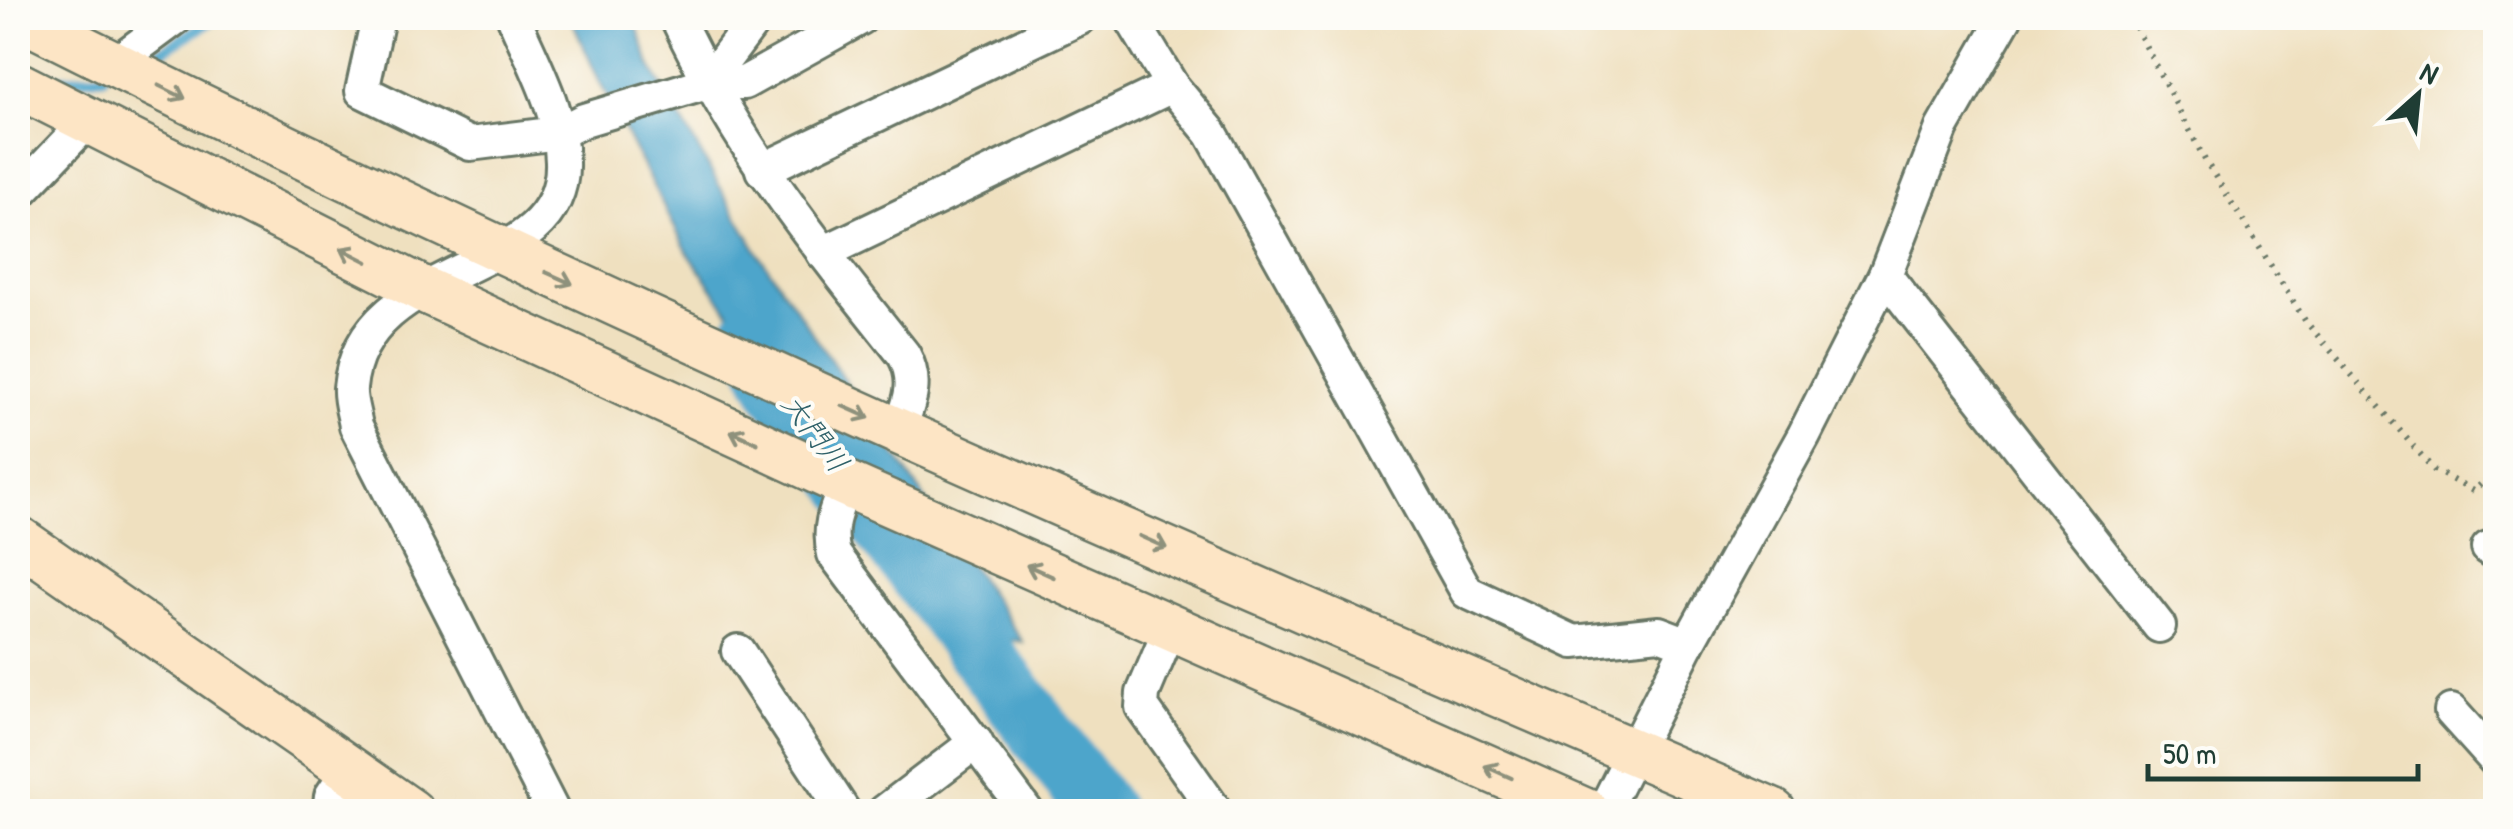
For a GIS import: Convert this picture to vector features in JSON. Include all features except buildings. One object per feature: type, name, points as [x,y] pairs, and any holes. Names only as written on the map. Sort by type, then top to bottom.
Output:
[{"type":"street","points":[[22,18],[501,252],[899,431],[1773,812]]},
{"type":"street","points":[[114,64],[176,18]]},
{"type":"street","points":[[378,18],[362,91],[470,144],[572,127],[701,85],[744,83],[861,18]]},
{"type":"street","points":[[514,18],[548,97],[572,127]]},
{"type":"street","points":[[677,18],[701,85],[823,253],[904,355],[914,391],[899,431]]},
{"type":"street","points":[[701,85],[756,18]]},
{"type":"street","points":[[762,170],[1080,18]]},
{"type":"street","points":[[1131,18],[1172,86],[1211,133],[1468,592],[1574,642],[1659,633],[1688,644]]},
{"type":"street","points":[[1603,812],[1688,644],[1804,435],[1885,275],[1942,128],[2005,18]]},
{"type":"street","points":[[18,85],[422,290],[846,484],[1587,812]]},
{"type":"street","points":[[823,253],[1172,86]]},
{"type":"street","points":[[18,194],[88,121]]},
{"type":"street","points":[[553,812],[356,426],[350,390],[361,346],[389,310],[501,252],[540,222],[556,194],[572,127]]},
{"type":"street","points":[[1885,275],[2159,626]]},
{"type":"street","points":[[846,484],[832,518],[829,536],[834,554],[1027,812]]},
{"type":"street","points":[[18,539],[411,812]]},
{"type":"street","points":[[1170,628],[1143,692],[1142,708],[1216,812]]},
{"type":"street","points":[[738,651],[844,812]]},
{"type":"street","points":[[2451,711],[2496,762]]},
{"type":"street","points":[[884,812],[976,742]]},
{"type":"street","points":[[329,812],[331,796],[348,770]]},
{"type":"path","points":[[2131,18],[2205,160],[2306,322],[2434,470],[2473,491],[2496,471]]},
{"type":"water","points":[[571,18],[634,18],[651,67],[760,256],[1023,642],[951,629],[688,253],[599,81]]},
{"type":"waterway","points":[[139,65],[216,18]]},
{"type":"waterway","points":[[42,80],[103,77]]},
{"type":"waterway","name":"大門川","points":[[753,335],[783,392],[1101,812]]}]
